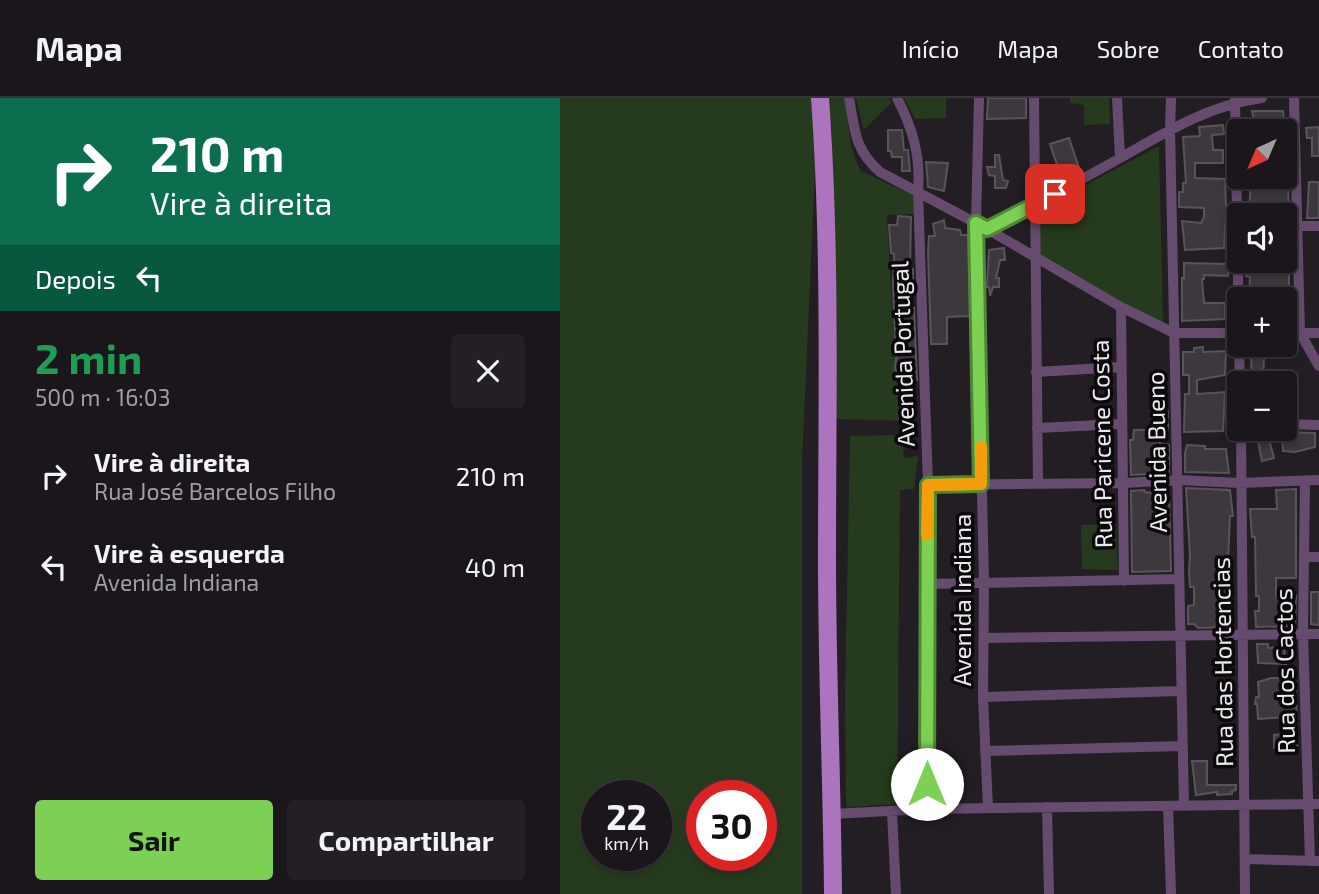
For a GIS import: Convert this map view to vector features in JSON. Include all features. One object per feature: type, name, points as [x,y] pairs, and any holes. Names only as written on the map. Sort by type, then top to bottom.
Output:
[{"type":"main road","points":[[820,98],[824,142],[833,894]]},
{"type":"street","points":[[849,98],[859,145],[866,160],[880,172],[1174,334],[1227,334]]},
{"type":"street","name":"Avenida Portugal","points":[[897,98],[910,124],[920,170],[918,192],[928,485],[927,809]]},
{"type":"street","name":"Avenida Indiana","points":[[979,98],[983,697],[988,808]]},
{"type":"street","points":[[1034,98],[1033,205],[1038,483]]},
{"type":"street","points":[[1116,98],[1120,158]]},
{"type":"street","name":"Avenida Bueno","points":[[1171,98],[1184,806]]},
{"type":"street","points":[[981,226],[1033,205],[1170,129],[1235,100],[1262,98]]},
{"type":"street","points":[[1294,98],[1296,203]]},
{"type":"street","points":[[1235,100],[1237,203]]},
{"type":"street","points":[[1319,226],[1297,226],[1300,333],[1319,366]]},
{"type":"street","name":"Rua Paricene Costa","points":[[1121,307],[1124,581]]},
{"type":"street","points":[[1300,333],[1319,333]]},
{"type":"street","points":[[1037,372],[1121,367]]},
{"type":"street","points":[[1037,428],[1121,424]]},
{"type":"street","points":[[1297,424],[1319,425]]},
{"type":"street","name":"Rua das Hortencias","points":[[1241,441],[1245,894]]},
{"type":"street","points":[[928,485],[1319,480]]},
{"type":"street","name":"Rua dos Cactos","points":[[1305,481],[1303,633],[1315,861]]},
{"type":"street","points":[[1304,557],[1319,557]]},
{"type":"street","points":[[926,584],[1179,579]]},
{"type":"street","points":[[984,638],[1319,634]]},
{"type":"street","points":[[983,697],[1181,691]]},
{"type":"street","points":[[985,751],[1182,746]]},
{"type":"street","points":[[832,814],[927,809],[1314,805]]},
{"type":"street","points":[[1168,806],[1171,894]]},
{"type":"street","points":[[1048,807],[1049,894]]},
{"type":"street","points":[[892,812],[895,894]]},
{"type":"street","points":[[1246,859],[1315,861]]},
{"type":"green space","points":[[560,98],[811,98],[816,146],[802,464],[802,894],[560,894]]},
{"type":"green space","points":[[828,98],[845,98],[851,145],[861,171],[914,196],[914,214],[887,215],[896,377],[904,382],[910,421],[834,419],[832,137]]},
{"type":"green space","points":[[856,98],[888,98],[892,102],[864,130]]},
{"type":"green space","points":[[904,98],[946,98],[946,118],[915,119]]},
{"type":"green space","points":[[1070,98],[1109,98],[1110,124],[1084,125],[1084,105],[1070,103]]},
{"type":"green space","points":[[1159,146],[1163,324],[1039,257],[1037,217],[1048,205]]},
{"type":"green space","points":[[902,435],[904,458],[918,456],[914,489],[900,490],[897,804],[846,807],[845,695],[850,436]]},
{"type":"green space","points":[[1116,524],[1118,570],[1082,569],[1081,525]]},
{"type":"building","points":[[988,98],[1026,98],[1026,118],[987,119]]},
{"type":"building","points":[[1252,111],[1283,111],[1284,119],[1254,119]]},
{"type":"building","points":[[1223,125],[1224,134],[1212,135],[1213,150],[1223,150],[1223,163],[1195,163],[1195,178],[1225,179],[1227,215],[1224,248],[1185,250],[1182,221],[1201,223],[1204,217],[1204,208],[1179,207],[1179,192],[1183,192],[1183,183],[1186,183],[1183,137],[1200,136],[1199,127]]},
{"type":"building","points":[[1319,127],[1319,156],[1312,156],[1312,138],[1307,138],[1306,128]]},
{"type":"building","points":[[888,130],[902,130],[910,171],[902,171],[902,157],[892,157],[891,151],[888,151]]},
{"type":"building","points":[[1069,138],[1079,168],[1060,174],[1050,144]]},
{"type":"building","points":[[995,155],[999,155],[1003,180],[1008,181],[1006,188],[995,188],[995,176],[989,175],[987,167],[995,167]]},
{"type":"building","points":[[926,162],[948,163],[944,191],[928,187]]},
{"type":"building","points":[[1309,182],[1319,182],[1319,218],[1307,218]]},
{"type":"building","points":[[1250,189],[1288,189],[1289,203],[1250,203]]},
{"type":"building","points":[[898,216],[911,217],[910,269],[913,269],[913,281],[912,293],[908,293],[908,308],[914,308],[917,380],[897,378],[895,370],[898,337],[895,337],[894,254],[891,253],[889,225],[897,225]]},
{"type":"building","points":[[944,220],[945,228],[960,230],[961,235],[968,235],[970,316],[947,317],[947,344],[931,344],[929,236],[935,236],[933,224]]},
{"type":"building","points":[[1004,248],[1005,260],[1000,260],[996,278],[999,278],[999,287],[993,287],[990,296],[987,287],[989,250]]},
{"type":"building","points":[[1184,263],[1227,264],[1228,276],[1204,275],[1202,279],[1204,303],[1225,303],[1225,319],[1182,321]]},
{"type":"building","points":[[1247,273],[1289,273],[1289,287],[1250,287],[1250,277],[1246,276]]},
{"type":"building","points":[[1203,347],[1203,352],[1226,351],[1225,375],[1197,380],[1197,394],[1225,392],[1223,431],[1184,432],[1185,394],[1189,394],[1189,375],[1183,375],[1183,352],[1194,352],[1194,348]]},
{"type":"building","points":[[1251,357],[1264,357],[1263,371],[1252,371]]},
{"type":"building","points":[[1151,412],[1168,412],[1168,432],[1160,432],[1160,444],[1169,445],[1169,473],[1131,475],[1130,440],[1133,440],[1134,430],[1151,430]]},
{"type":"building","points":[[1297,432],[1315,433],[1315,447],[1295,452],[1283,451],[1282,441],[1297,441]]},
{"type":"building","points":[[1258,441],[1269,441],[1274,458],[1262,461]]},
{"type":"building","points":[[1187,445],[1205,446],[1205,449],[1226,449],[1229,473],[1185,472]]},
{"type":"building","points":[[1186,488],[1230,490],[1233,516],[1230,516],[1228,560],[1231,560],[1232,627],[1198,628],[1194,624],[1188,624],[1188,606],[1194,605],[1194,587],[1190,587]]},
{"type":"building","points":[[1296,489],[1296,578],[1276,578],[1276,597],[1296,596],[1295,626],[1256,627],[1255,611],[1259,611],[1259,596],[1256,596],[1255,537],[1252,537],[1250,509],[1277,509],[1276,490]]},
{"type":"building","points":[[1144,490],[1155,495],[1169,494],[1171,571],[1132,572],[1131,491]]},
{"type":"building","points":[[1311,592],[1319,592],[1319,625],[1311,624]]},
{"type":"building","points":[[1257,644],[1268,644],[1268,648],[1284,647],[1286,664],[1258,663]]},
{"type":"building","points":[[1296,670],[1297,748],[1274,748],[1274,735],[1287,734],[1287,717],[1258,719],[1255,704],[1256,697],[1259,697],[1258,682],[1271,678],[1288,678],[1288,673]]},
{"type":"building","points":[[1192,761],[1207,761],[1207,785],[1236,785],[1236,790],[1232,791],[1232,794],[1217,795],[1217,792],[1196,795]]},
{"type":"slow traffic","points":[[927,535],[928,485],[981,484],[981,447]]},
{"type":"route","points":[[927,784],[928,485],[981,484],[976,223],[987,229],[1055,194]]}]
